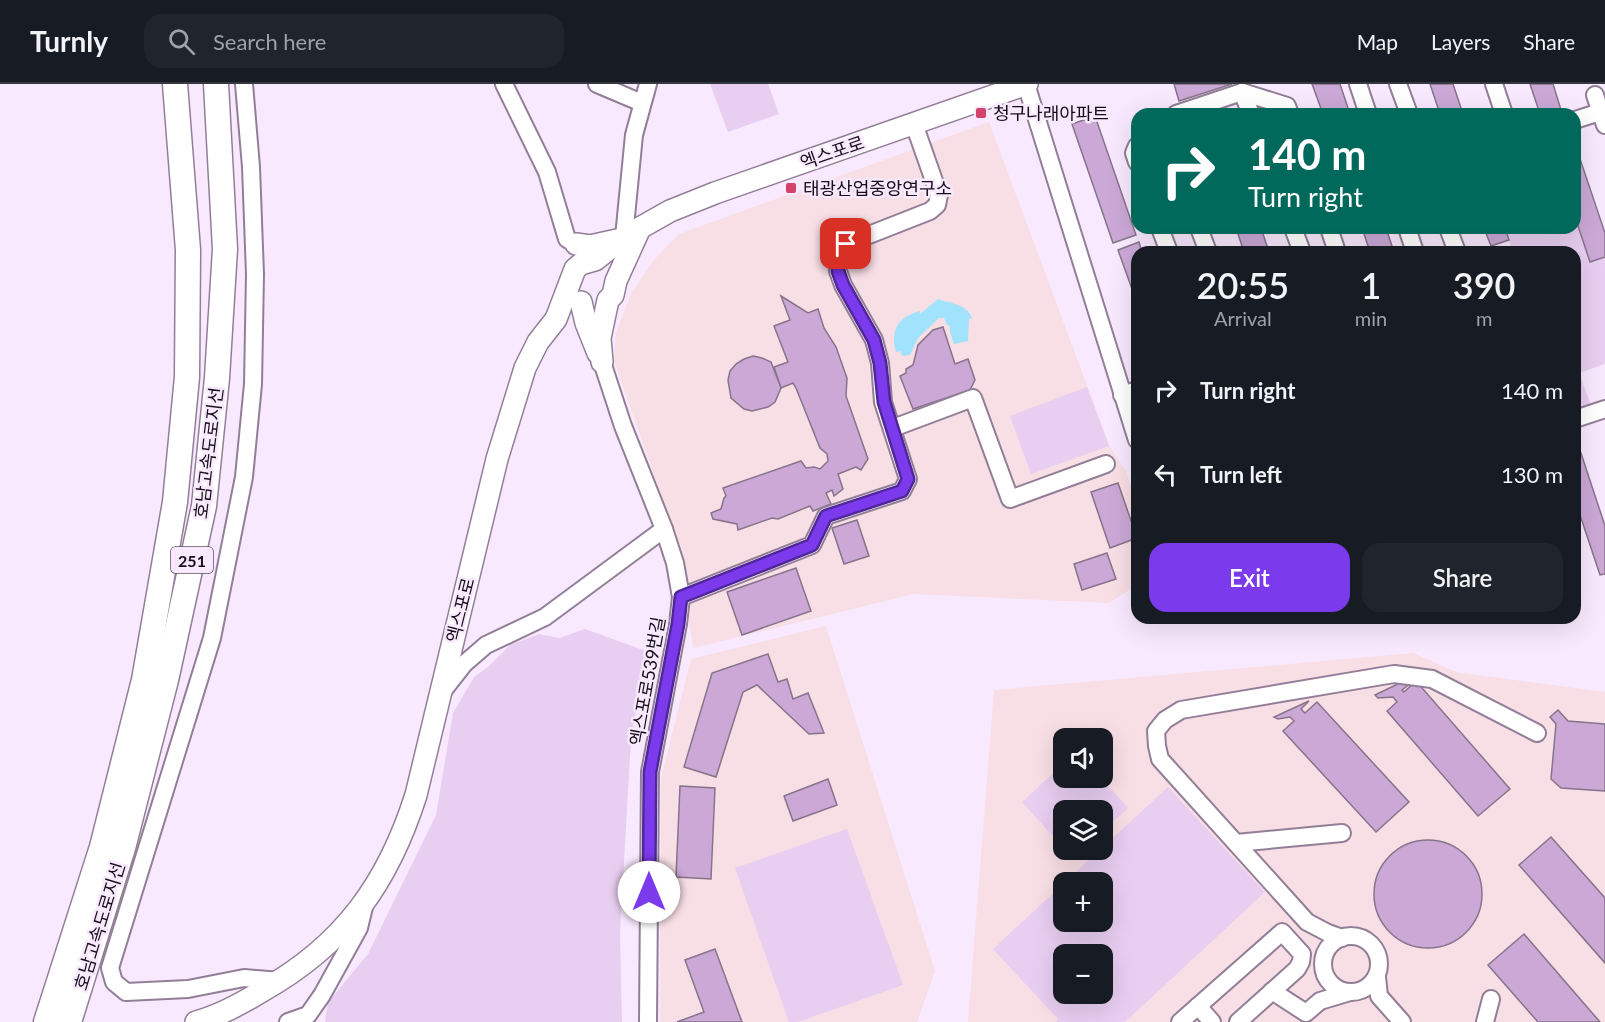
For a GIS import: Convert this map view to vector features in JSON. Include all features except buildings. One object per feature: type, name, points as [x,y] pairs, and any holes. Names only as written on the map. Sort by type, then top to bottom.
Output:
[{"type":"highway","name":"호남고속도로지선","points":[[46,1022],[102,848],[144,681],[175,502],[187,377],[188,250],[175,84]]},
{"type":"highway","name":"호남고속도로지선","points":[[69,1022],[123,848],[166,680],[204,506],[217,378],[225,249],[216,84]]},
{"type":"main road","name":"엑스포로","points":[[195,1022],[234,1007],[280,981],[306,963],[340,932],[365,902],[385,871],[404,830],[416,795],[497,459],[525,368],[538,342],[559,317],[576,290],[581,251],[632,232],[670,211],[715,193],[1026,84]]},
{"type":"main road","points":[[602,362],[600,338],[612,290],[625,260],[632,232]]},
{"type":"main road","points":[[602,362],[576,290],[581,251],[609,267],[612,290]]},
{"type":"main road","points":[[576,290],[595,306],[612,290]]},
{"type":"main road","points":[[559,317],[576,319],[589,330]]},
{"type":"street","points":[[244,84],[251,167],[255,274],[252,384],[244,477],[212,638],[110,968],[114,982],[126,992],[188,989],[244,978],[280,981]]},
{"type":"street","points":[[504,84],[547,172],[581,251]]},
{"type":"street","points":[[597,84],[642,104]]},
{"type":"street","points":[[632,232],[634,135],[648,84]]},
{"type":"street","points":[[1026,84],[1130,392]]},
{"type":"street","points":[[1358,84],[1366,108]]},
{"type":"street","points":[[1398,84],[1407,108]]},
{"type":"street","points":[[1494,84],[1502,108]]},
{"type":"street","points":[[1194,108],[1242,92],[1288,108]]},
{"type":"street","points":[[1242,92],[1249,108]]},
{"type":"street","points":[[1581,120],[1603,118],[1595,95]]},
{"type":"street","points":[[681,597],[812,545],[826,516],[902,491],[908,479],[884,402],[880,363],[874,340],[843,285],[838,271],[838,254],[846,244],[930,211],[937,205],[939,195],[914,124]]},
{"type":"street","name":"엑스포로539번길","points":[[602,362],[623,426],[675,562],[681,597],[650,772],[648,1022]]},
{"type":"street","points":[[893,428],[973,398],[1010,499],[1106,464]]},
{"type":"street","points":[[1581,417],[1605,409]]},
{"type":"street","points":[[441,693],[464,664],[486,645],[545,617],[664,530]]},
{"type":"street","points":[[1379,996],[1343,991],[1332,985],[1318,940],[1307,922],[1160,759],[1156,730],[1165,720],[1181,710],[1394,674],[1432,679],[1537,733]]},
{"type":"street","points":[[1236,843],[1342,832]]},
{"type":"street","name":"엑스포로","points":[[288,1022],[308,1015],[322,995],[358,927],[365,902]]},
{"type":"street","points":[[1307,922],[1342,938]]},
{"type":"street","points":[[1180,1022],[1282,932],[1302,954],[1301,962],[1297,969],[1238,1022]]},
{"type":"street","points":[[1304,1018],[1324,965],[1327,950],[1348,936],[1361,938],[1372,945],[1379,957],[1377,977],[1379,996],[1402,1022]]},
{"type":"street","points":[[1304,1018],[1320,1001],[1356,991],[1373,982],[1377,977]]},
{"type":"street","points":[[1272,991],[1304,1018]]},
{"type":"street","points":[[1485,1022],[1491,999]]},
{"type":"street","points":[[1198,1006],[1212,1022]]},
{"type":"shaded area","points":[[710,84],[768,84],[779,114],[728,132]]},
{"type":"shaded area","points":[[989,122],[1110,447],[1126,471],[1131,486],[1131,589],[1109,603],[914,594],[693,648],[677,540],[614,361],[616,333],[630,296],[653,261],[679,234]]},
{"type":"shaded area","points":[[1581,224],[1605,257],[1605,364],[1581,372],[1581,246],[1511,246],[1507,234],[1581,234]]},
{"type":"shaded area","points":[[1581,378],[1591,405],[1581,409]]},
{"type":"shaded area","points":[[1087,387],[1109,446],[1031,474],[1010,416]]},
{"type":"shaded area","points":[[826,626],[935,971],[917,1022],[660,1022],[661,778],[691,659]]},
{"type":"shaded area","points":[[585,629],[646,651],[631,738],[620,933],[622,1022],[325,1022],[328,1002],[368,954],[436,815],[453,713],[474,677],[488,667],[510,645],[539,634],[559,638]]},
{"type":"shaded area","points":[[1413,653],[1456,672],[1605,692],[1605,1022],[968,1022],[994,690]]},
{"type":"shaded area","points":[[1053,773],[1053,788],[1110,788],[1128,808],[1113,822],[1113,800],[1053,800],[1053,836],[1022,802]]},
{"type":"shaded area","points":[[1168,787],[1265,892],[1125,1022],[1056,1022],[1058,1019],[993,949],[1053,893],[1053,932],[1113,932],[1113,872],[1076,872],[1089,860],[1113,860],[1113,838]]},
{"type":"shaded area","points":[[847,829],[903,985],[798,1022],[789,1022],[735,868]]},
{"type":"water","points":[[938,299],[962,307],[969,313],[972,318],[969,319],[968,341],[954,344],[950,326],[944,318],[939,318],[918,338],[910,355],[902,356],[901,351],[896,352],[894,337],[901,321],[920,311],[920,314]]},
{"type":"place","name":"청구나래아파트","points":[[981,113]]},
{"type":"place","name":"태광산업중앙연구소","points":[[791,188]]},
{"type":"route","points":[[649,892],[650,772],[681,597],[812,545],[826,516],[902,491],[908,479],[884,402],[880,363],[874,340],[843,285],[838,271],[838,254],[846,244]]}]
